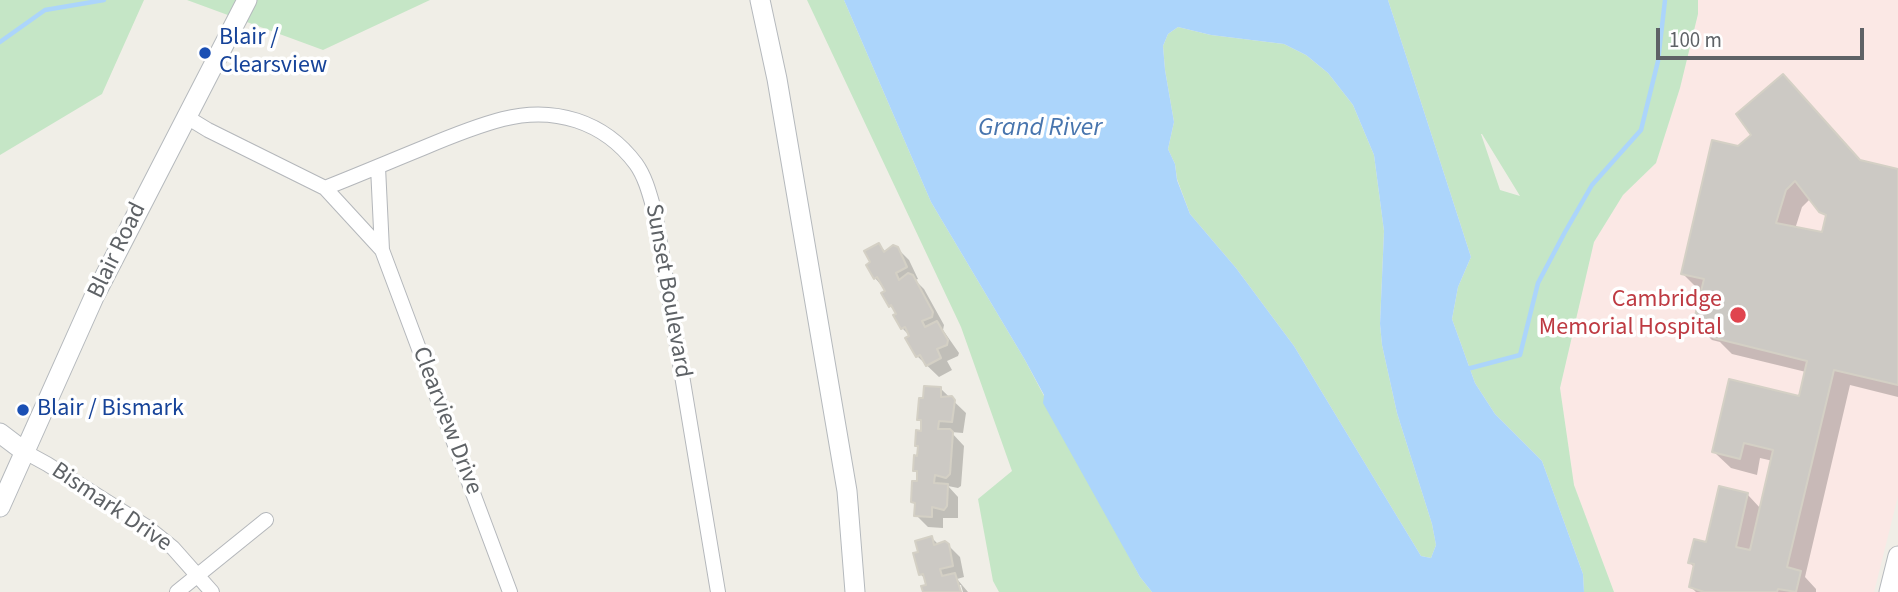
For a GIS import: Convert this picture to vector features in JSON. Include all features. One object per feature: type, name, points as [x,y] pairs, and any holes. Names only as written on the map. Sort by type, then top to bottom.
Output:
[{"type":"main road","name":"Blair Road","points":[[0,507],[94,297],[247,0]]},
{"type":"main road","points":[[761,0],[777,79],[847,491],[855,592]]},
{"type":"main road","name":"Bismark Drive","points":[[0,433],[25,452]]},
{"type":"main road","points":[[1889,592],[1898,556]]},
{"type":"street","name":"Sunset Boulevard","points":[[325,188],[493,122],[530,115],[561,115],[585,122],[616,143],[636,164],[647,186],[655,213],[718,592]]},
{"type":"street","name":"Clearview Drive","points":[[186,116],[208,130],[325,188],[382,250]]},
{"type":"street","name":"Clearview Drive","points":[[378,167],[382,250],[510,592]]},
{"type":"street","name":"Bismark Drive","points":[[25,452],[147,527],[173,548],[212,592]]},
{"type":"street","points":[[177,592],[266,520]]},
{"type":"shaded area","name":"Cambridge Memorial Hospital","points":[[1698,0],[1898,0],[1898,496],[1874,592],[1614,592],[1574,485],[1560,388],[1594,242],[1623,195],[1656,163],[1680,88],[1698,14]]},
{"type":"green space","points":[[0,0],[144,0],[102,94],[0,155]]},
{"type":"green space","points":[[187,0],[430,0],[323,50]]},
{"type":"green space","points":[[807,0],[844,0],[931,202],[1025,360],[1140,577],[1152,592],[999,592],[993,581],[978,499],[1012,471],[961,327]]},
{"type":"green space","points":[[1388,0],[1698,0],[1698,14],[1680,88],[1656,163],[1623,195],[1594,242],[1560,388],[1574,485],[1614,592],[1584,592],[1583,574],[1542,461],[1495,414],[1475,383],[1452,319],[1458,287],[1471,257]],"holes":[[[1482,134],[1520,196],[1500,190]]]},
{"type":"green space","points":[[1178,27],[1211,35],[1284,44],[1306,55],[1328,73],[1353,105],[1374,155],[1384,231],[1380,324],[1382,345],[1397,413],[1432,524],[1436,545],[1431,558],[1421,556],[1294,346],[1236,268],[1190,214],[1168,149],[1174,122],[1163,46],[1168,34]]},
{"type":"water","name":"Grand River","points":[[844,0],[1388,0],[1471,257],[1458,287],[1452,319],[1475,383],[1495,414],[1542,461],[1583,574],[1584,592],[1152,592],[1140,577],[1043,403],[1044,395],[1025,360],[931,202]],"holes":[[[1178,27],[1211,35],[1284,44],[1306,55],[1328,73],[1353,105],[1374,155],[1384,231],[1380,324],[1382,345],[1397,413],[1432,524],[1436,545],[1431,558],[1421,556],[1294,346],[1236,268],[1190,214],[1168,149],[1174,122],[1163,46],[1168,34]]]},
{"type":"building","points":[[1783,74],[1860,160],[1898,169],[1898,385],[1834,370],[1787,567],[1801,571],[1796,592],[1778,589],[1777,592],[1704,592],[1689,587],[1694,564],[1688,563],[1694,539],[1706,542],[1719,486],[1748,493],[1736,547],[1750,550],[1773,450],[1744,443],[1740,459],[1712,452],[1729,379],[1799,396],[1807,361],[1714,338],[1716,330],[1693,324],[1704,279],[1681,274],[1712,140],[1738,146],[1751,135],[1736,114]],"holes":[[[1795,181],[1819,212],[1826,215],[1822,232],[1776,223],[1786,190]]]},
{"type":"building","points":[[879,243],[884,252],[893,245],[898,247],[907,267],[896,273],[899,280],[908,273],[913,275],[933,312],[932,317],[922,321],[925,327],[937,321],[948,340],[947,345],[937,349],[941,358],[926,366],[920,355],[916,357],[905,338],[909,336],[905,327],[901,329],[891,305],[889,307],[881,293],[885,291],[866,265],[870,262],[864,251]]},
{"type":"building","points":[[924,386],[941,387],[941,397],[952,396],[955,400],[952,422],[939,421],[938,429],[950,429],[953,432],[950,474],[946,478],[935,475],[934,483],[948,484],[947,506],[944,510],[932,507],[932,517],[914,516],[915,503],[911,502],[912,481],[917,481],[917,471],[913,471],[914,455],[917,456],[918,446],[915,446],[916,430],[921,431],[921,420],[917,420],[919,398],[923,398]]},
{"type":"building","points":[[932,536],[934,545],[945,541],[949,544],[953,566],[940,569],[942,576],[955,573],[961,592],[923,592],[921,586],[926,585],[923,574],[919,575],[913,553],[918,552],[915,541]]},
{"type":"waterway","points":[[0,42],[45,10],[104,0]]},
{"type":"waterway","points":[[1467,369],[1520,355],[1538,283],[1565,232],[1592,185],[1641,130],[1658,61],[1665,0]]},
{"type":"place","name":"Blair / Clearsview","points":[[205,53]]},
{"type":"place","name":"Cambridge Memorial Hospital","points":[[1738,315]]},
{"type":"place","name":"Blair / Bismark","points":[[23,410]]}]
